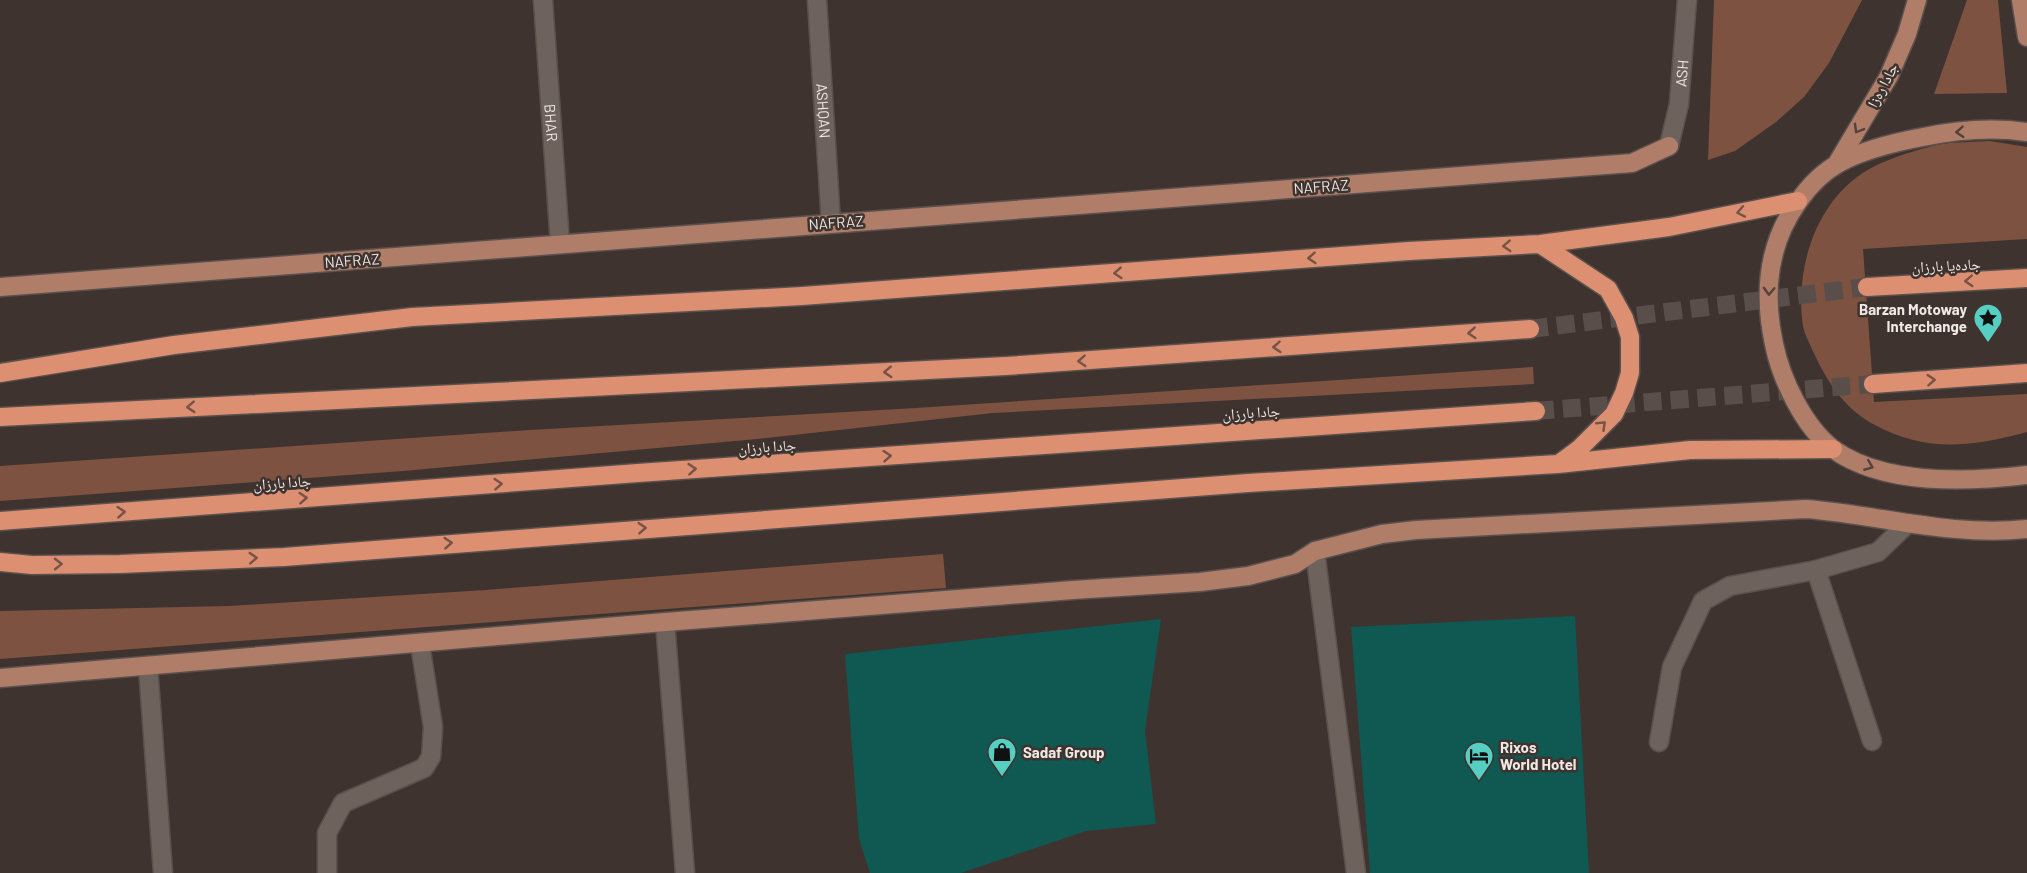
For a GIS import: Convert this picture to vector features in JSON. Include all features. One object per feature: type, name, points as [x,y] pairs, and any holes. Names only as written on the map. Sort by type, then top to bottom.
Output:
[{"type":"highway","points":[[0,373],[174,345],[412,317],[802,296],[1385,253],[1540,244],[1669,227],[1798,201]]},
{"type":"highway","points":[[1540,244],[1608,289],[1624,318],[1630,337],[1630,373],[1614,414],[1579,449],[1558,464]]},
{"type":"highway","name":"جادەیا بارزان","points":[[1867,287],[2027,278]]},
{"type":"highway","points":[[0,417],[1006,366],[1530,329]]},
{"type":"highway","points":[[1873,384],[2027,373]]},
{"type":"highway","name":"جادا بارزان","points":[[0,521],[649,472],[1536,411]]},
{"type":"highway","points":[[0,562],[32,565],[120,564],[284,557],[1236,484],[1558,464],[1690,450],[1833,449]]},
{"type":"main road","name":"جادا ره‌زا","points":[[1836,165],[1889,76],[1907,34],[1917,0]]},
{"type":"main road","points":[[2021,0],[2027,37]]},
{"type":"main road","points":[[2027,132],[1980,130],[1943,133],[1894,142],[1836,165],[1808,188],[1779,233],[1771,261],[1768,293],[1770,324],[1776,353],[1787,384],[1801,412],[1820,437],[1833,449],[1875,469],[1892,474],[1936,479],[1982,480],[2027,475]]},
{"type":"main road","name":"NAFRAZ","points":[[0,287],[1632,163],[1669,146]]},
{"type":"main road","points":[[0,678],[665,622],[1200,582],[1248,576],[1295,564],[1315,551],[1382,534],[1416,530],[1772,509],[1849,512],[1907,524],[1979,531],[2027,529]]},
{"type":"street","name":"BHAR","points":[[543,0],[560,244]]},
{"type":"street","name":"ASHQAN","points":[[817,0],[831,223]]},
{"type":"street","name":"ASH","points":[[1669,146],[1679,104],[1687,0]]},
{"type":"street","points":[[1659,742],[1672,667],[1704,601],[1730,586],[1816,570],[1878,552],[1907,524]]},
{"type":"street","points":[[1315,551],[1356,873]]},
{"type":"street","points":[[1816,570],[1872,741]]},
{"type":"street","points":[[665,622],[684,873]]},
{"type":"street","points":[[327,873],[327,833],[343,803],[424,768],[431,757],[433,727],[420,644]]},
{"type":"street","points":[[148,666],[163,873]]},
{"type":"shaded area","points":[[1714,0],[1862,0],[1829,63],[1804,97],[1776,122],[1735,151],[1708,160]]},
{"type":"shaded area","points":[[1967,0],[1998,0],[2007,93],[1934,94]]},
{"type":"shaded area","points":[[1990,141],[2027,147],[2027,239],[1863,249],[1874,402],[2027,394],[2027,432],[1968,444],[1912,440],[1862,417],[1843,400],[1822,370],[1803,326],[1802,280],[1807,256],[1814,234],[1825,213],[1838,194],[1855,178],[1875,166],[1922,149],[1949,143]]},
{"type":"shaded area","points":[[1533,367],[1534,384],[993,413],[757,439],[403,471],[0,501],[0,466]]},
{"type":"shaded area","points":[[943,554],[946,588],[0,659],[0,611],[229,606],[486,590]]},
{"type":"building","points":[[1575,616],[1589,873],[1370,873],[1351,627]]},
{"type":"building","name":"Sadaf Group","points":[[1161,619],[1145,731],[1156,824],[1086,831],[961,873],[870,873],[859,839],[845,654]]},
{"type":"tunnel","points":[[1530,329],[1867,287]]},
{"type":"tunnel","points":[[1536,411],[1873,384]]},
{"type":"place","name":"Barzan Motoway Interchange","points":[[1988,344]]},
{"type":"place","name":"Sadaf Group","points":[[1002,778]]},
{"type":"place","name":"Rixos World Hotel","points":[[1479,782]]}]
